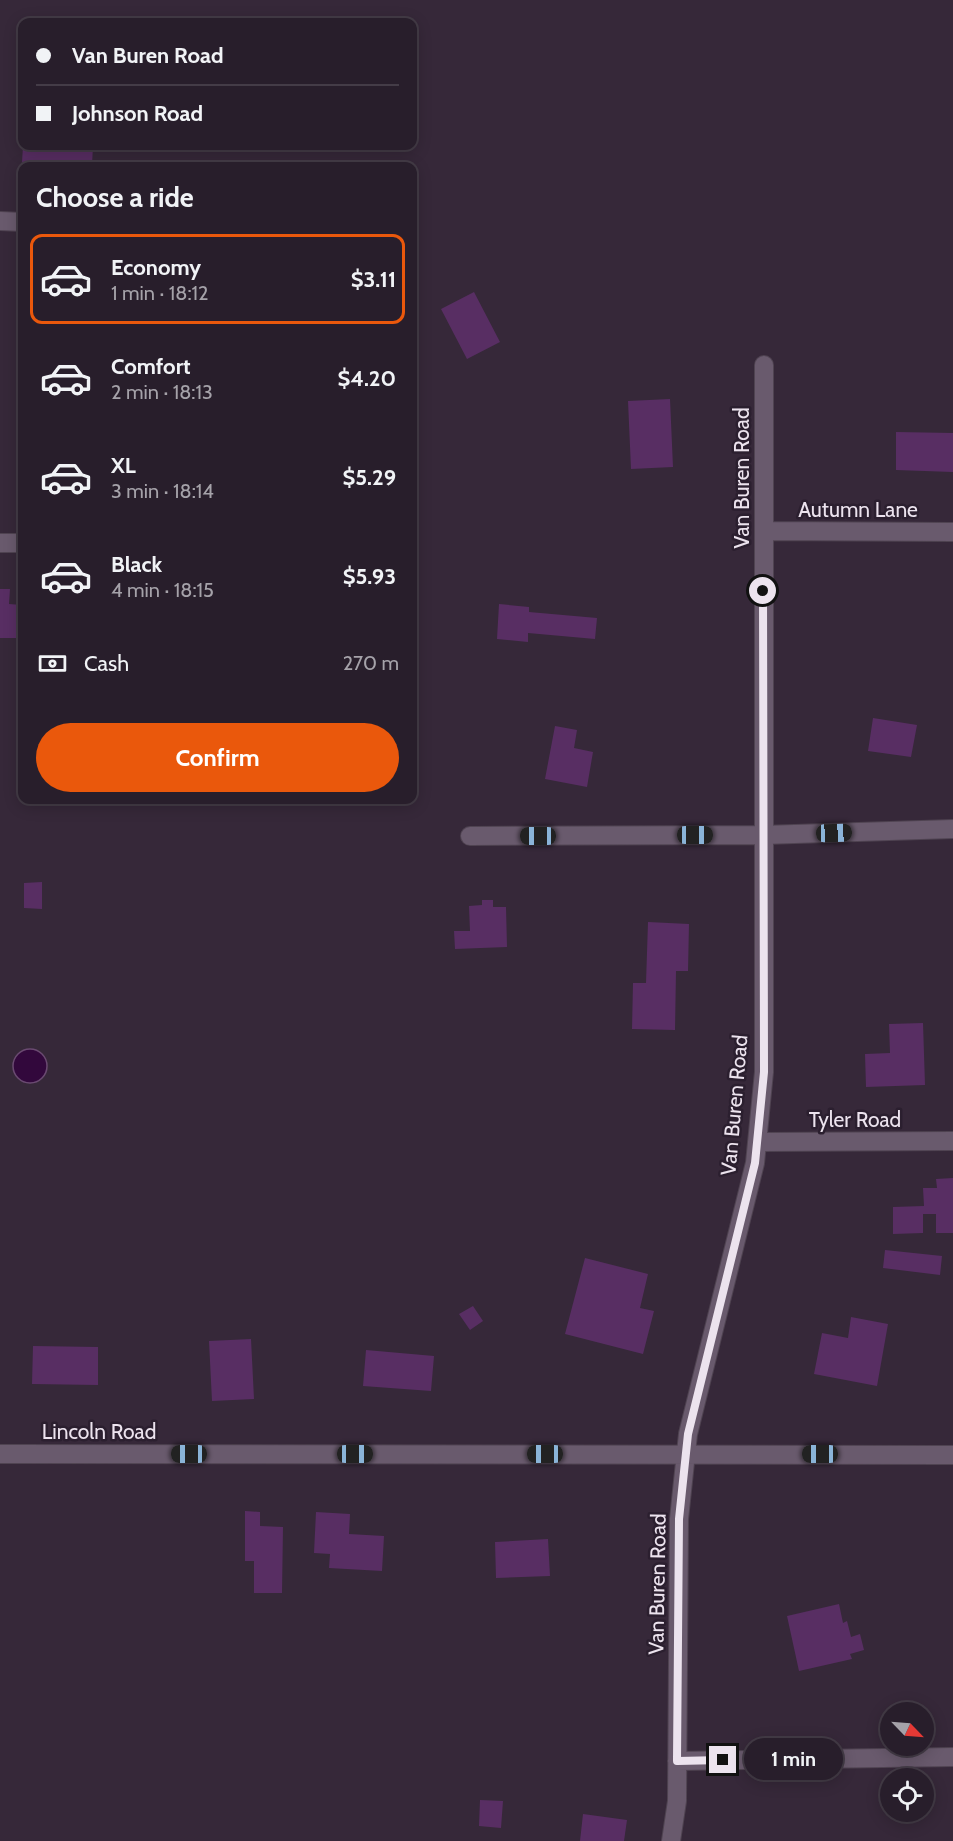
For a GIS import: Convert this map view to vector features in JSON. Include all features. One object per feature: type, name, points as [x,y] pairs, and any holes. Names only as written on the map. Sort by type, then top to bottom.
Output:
[{"type":"street","points":[[0,221],[18,222]]},
{"type":"street","name":"Van Buren Road","points":[[671,1841],[677,1801],[679,1519],[688,1434],[755,1163],[764,1072],[764,365]]},
{"type":"street","name":"Autumn Lane","points":[[764,531],[953,532]]},
{"type":"street","points":[[0,543],[18,543]]},
{"type":"street","points":[[470,836],[763,835],[953,829]]},
{"type":"street","name":"Tyler Road","points":[[757,1142],[953,1141]]},
{"type":"street","name":"Lincoln Road","points":[[0,1454],[953,1455]]},
{"type":"street","points":[[677,1761],[953,1757]]},
{"type":"shaded area","points":[[30,1049],[42,1054],[47,1066],[42,1078],[30,1083],[18,1078],[13,1066],[18,1054]]},
{"type":"building","points":[[23,150],[93,150],[92,162],[22,162]]},
{"type":"building","points":[[474,292],[500,342],[467,359],[441,309]]},
{"type":"building","points":[[670,399],[673,467],[631,469],[628,401]]},
{"type":"building","points":[[896,432],[953,433],[953,472],[896,470]]},
{"type":"building","points":[[0,589],[10,589],[9,604],[18,605],[18,638],[0,638]]},
{"type":"building","points":[[499,604],[529,607],[529,612],[597,618],[595,639],[528,633],[528,642],[497,639]]},
{"type":"building","points":[[873,718],[917,725],[911,757],[868,751]]},
{"type":"building","points":[[555,726],[577,730],[574,748],[593,752],[587,787],[545,779]]},
{"type":"building","points":[[42,882],[42,909],[24,908],[24,883]]},
{"type":"building","points":[[482,900],[493,900],[493,907],[506,907],[507,947],[455,949],[454,931],[470,931],[469,906],[482,905]]},
{"type":"building","points":[[648,922],[689,924],[688,971],[676,971],[675,1030],[632,1029],[633,983],[646,983]]},
{"type":"building","points":[[923,1023],[925,1085],[866,1087],[865,1054],[890,1053],[889,1024]]},
{"type":"building","points":[[953,1178],[953,1233],[936,1233],[936,1214],[923,1214],[923,1233],[893,1234],[893,1207],[924,1206],[923,1188],[937,1188],[936,1179]]},
{"type":"building","points":[[885,1250],[942,1256],[940,1275],[883,1268]]},
{"type":"building","points":[[585,1258],[648,1274],[640,1308],[654,1311],[643,1354],[565,1334]]},
{"type":"building","points":[[473,1306],[483,1321],[470,1330],[459,1314]]},
{"type":"building","points":[[851,1317],[888,1324],[877,1386],[814,1374],[822,1333],[848,1338]]},
{"type":"building","points":[[251,1339],[254,1399],[212,1401],[209,1341]]},
{"type":"building","points":[[33,1346],[98,1347],[98,1385],[32,1384]]},
{"type":"building","points":[[366,1350],[434,1356],[431,1391],[363,1386]]},
{"type":"building","points":[[245,1511],[260,1512],[260,1526],[283,1527],[282,1593],[254,1593],[254,1561],[245,1561]]},
{"type":"building","points":[[316,1512],[350,1514],[349,1534],[384,1536],[382,1571],[329,1568],[330,1554],[314,1553]]},
{"type":"building","points":[[548,1539],[550,1576],[496,1578],[495,1542]]},
{"type":"building","points":[[839,1604],[843,1623],[847,1621],[851,1637],[860,1634],[864,1650],[850,1654],[852,1659],[799,1671],[787,1616]]},
{"type":"building","points":[[480,1800],[503,1801],[501,1828],[479,1826]]},
{"type":"building","points":[[583,1814],[627,1820],[624,1841],[580,1841]]},
{"type":"route","points":[[723,1760],[677,1761],[679,1519],[688,1434],[755,1163],[764,1072],[763,591]]}]
